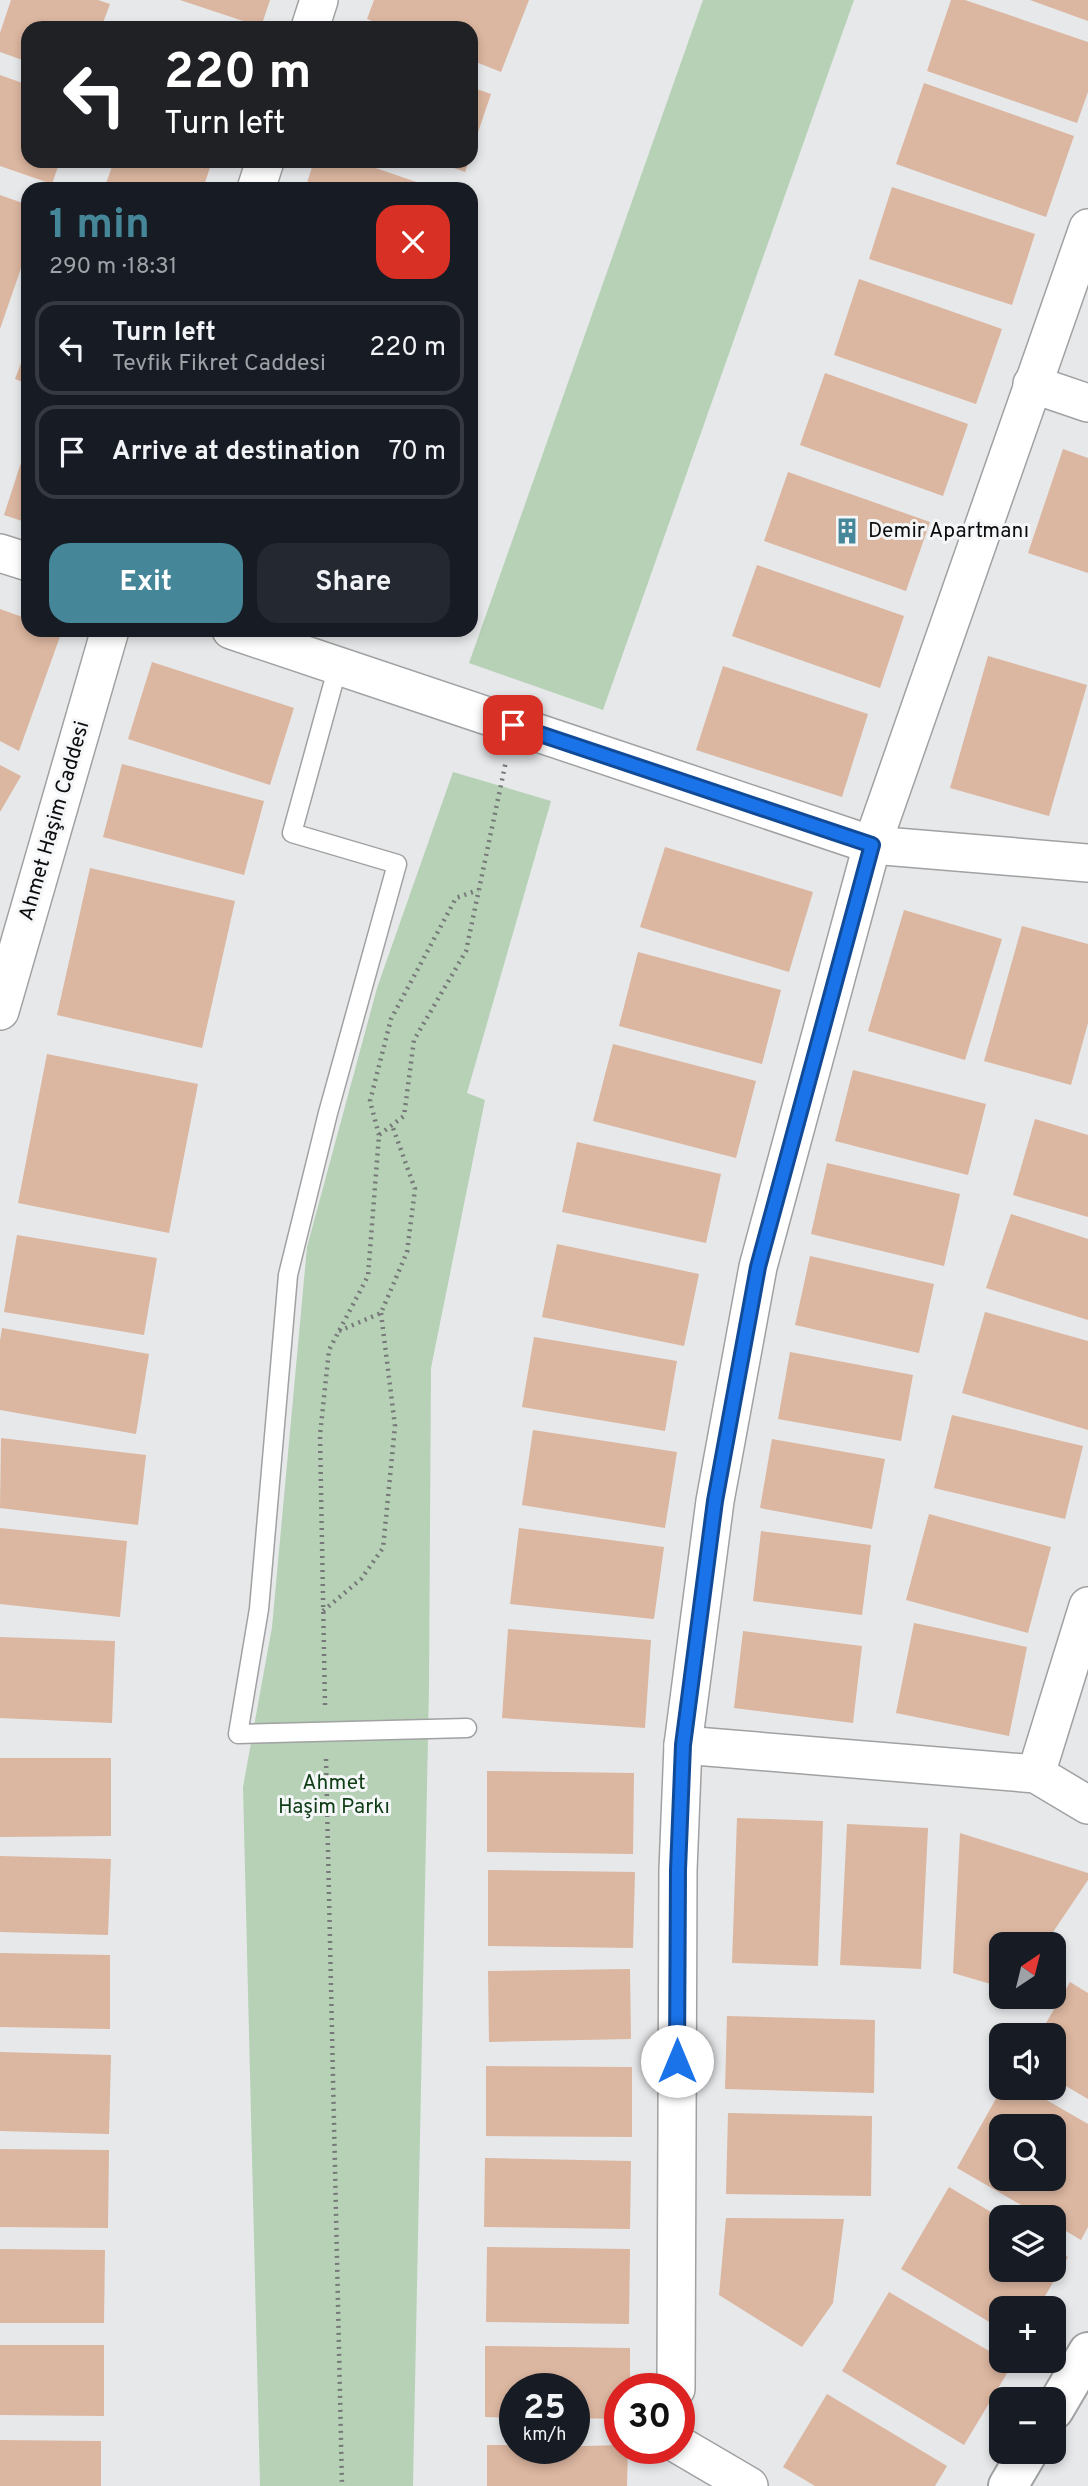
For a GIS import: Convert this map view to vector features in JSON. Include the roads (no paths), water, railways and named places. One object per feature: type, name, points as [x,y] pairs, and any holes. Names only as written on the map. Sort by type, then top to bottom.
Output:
[{"type":"main road","points":[[1066,2390],[1088,2352]]},
{"type":"main road","points":[[1008,2486],[1021,2464]]},
{"type":"street","points":[[312,21],[319,0]]},
{"type":"street","points":[[676,2373],[678,1884],[683,1745],[715,1501],[758,1267],[872,845],[1088,228]]},
{"type":"street","points":[[1032,384],[1088,403]]},
{"type":"street","points":[[0,553],[21,560]]},
{"type":"street","name":"Ahmet Haşim Caddesi","points":[[0,1011],[108,637]]},
{"type":"street","points":[[251,637],[872,845],[1088,863]]},
{"type":"street","points":[[1035,1774],[1088,1606]]},
{"type":"street","points":[[683,1745],[1035,1774],[1088,1805]]},
{"type":"street","points":[[695,2454],[749,2486]]},
{"type":"lane","points":[[338,666],[292,833],[397,864],[328,1113],[288,1275],[258,1609],[238,1734],[467,1728]]},
{"type":"place","name":"Demir Apartmanı","points":[[847,531]]},
{"type":"park label","name":"Ahmet Haşim Parkı","points":[[334,1795]]}]
